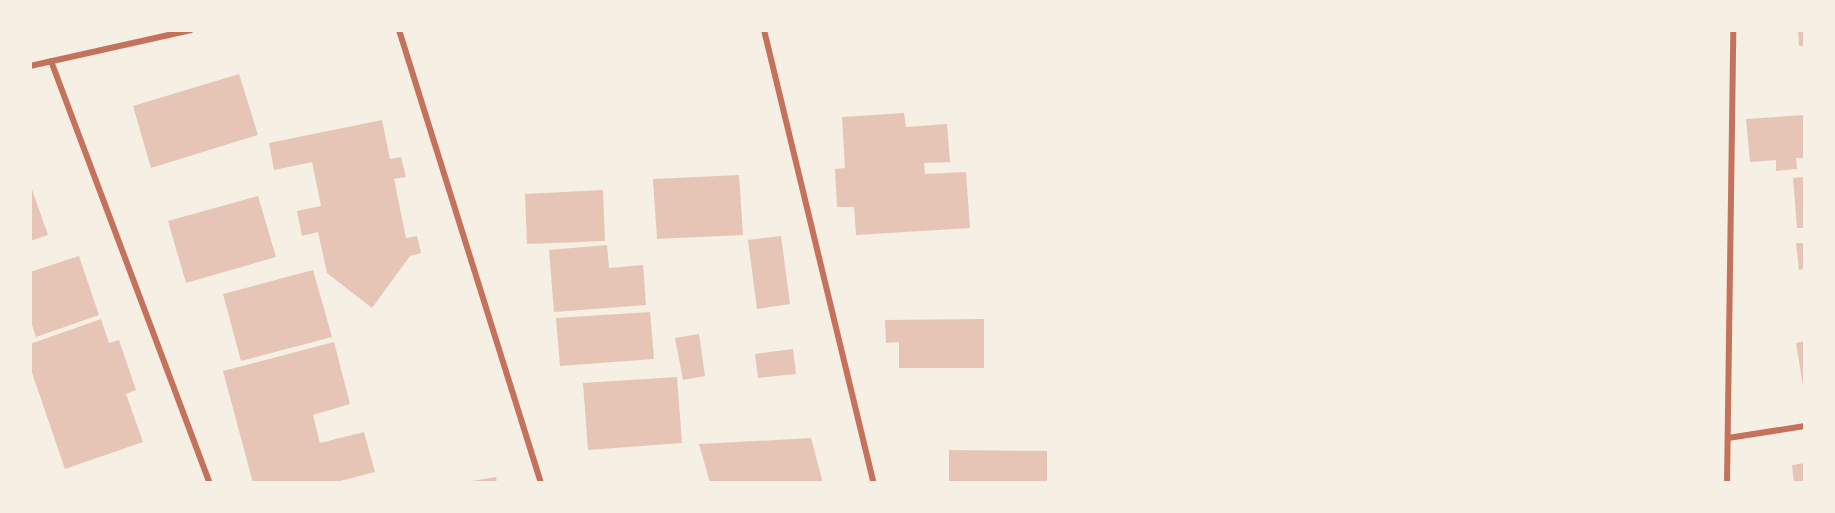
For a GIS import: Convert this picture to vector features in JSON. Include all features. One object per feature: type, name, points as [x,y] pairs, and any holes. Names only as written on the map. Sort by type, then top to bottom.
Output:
[{"type":"street","points":[[30,66],[191,30]]},
{"type":"street","points":[[399,30],[541,483]]},
{"type":"street","points":[[764,30],[874,483]]},
{"type":"street","points":[[1727,483],[1733,30]]},
{"type":"street","points":[[51,61],[210,483]]},
{"type":"street","points":[[1728,438],[1805,426]]},
{"type":"building","points":[[1798,30],[1805,30],[1805,46],[1799,46]]},
{"type":"building","points":[[239,74],[258,135],[151,168],[133,106]]},
{"type":"building","points":[[904,113],[906,127],[947,124],[950,162],[924,163],[925,174],[966,172],[970,228],[856,235],[854,207],[837,207],[835,169],[845,168],[842,117]]},
{"type":"building","points":[[1805,115],[1805,158],[1796,158],[1797,169],[1776,171],[1776,160],[1750,162],[1746,119]]},
{"type":"building","points":[[382,120],[390,159],[401,157],[406,177],[394,179],[406,238],[417,236],[421,253],[410,256],[372,308],[327,273],[318,232],[302,236],[297,211],[321,206],[312,162],[274,170],[269,143]]},
{"type":"building","points":[[739,175],[743,235],[657,239],[653,179]]},
{"type":"building","points":[[1805,177],[1805,228],[1797,228],[1793,178]]},
{"type":"building","points":[[30,184],[48,235],[30,241]]},
{"type":"building","points":[[603,190],[605,241],[527,244],[525,194]]},
{"type":"building","points":[[258,196],[276,257],[186,283],[168,221]]},
{"type":"building","points":[[781,236],[790,304],[757,309],[748,240]]},
{"type":"building","points":[[1796,243],[1805,243],[1805,269],[1799,270]]},
{"type":"building","points":[[607,245],[609,268],[643,265],[646,305],[554,312],[549,250]]},
{"type":"building","points":[[79,256],[99,315],[36,337],[30,319],[30,272]]},
{"type":"building","points":[[313,270],[332,337],[241,361],[223,294]]},
{"type":"building","points":[[650,312],[654,359],[560,366],[556,318]]},
{"type":"building","points":[[101,319],[109,343],[119,340],[136,390],[126,394],[143,442],[65,469],[30,367],[30,344]]},
{"type":"building","points":[[984,319],[984,368],[899,368],[899,342],[886,343],[885,320]]},
{"type":"building","points":[[699,334],[705,376],[683,380],[675,338]]},
{"type":"building","points":[[1805,341],[1805,392],[1804,392],[1796,343]]},
{"type":"building","points":[[334,342],[350,404],[313,415],[320,443],[364,432],[375,472],[332,483],[253,483],[223,371]]},
{"type":"building","points":[[793,349],[796,374],[758,378],[755,354]]},
{"type":"building","points":[[677,377],[682,443],[588,450],[583,383]]},
{"type":"building","points":[[811,438],[823,483],[710,483],[699,444]]},
{"type":"building","points":[[949,450],[1047,451],[1047,483],[949,483]]},
{"type":"building","points":[[1805,463],[1805,483],[1794,483],[1792,465]]},
{"type":"building","points":[[496,477],[497,483],[466,483],[466,482]]}]
